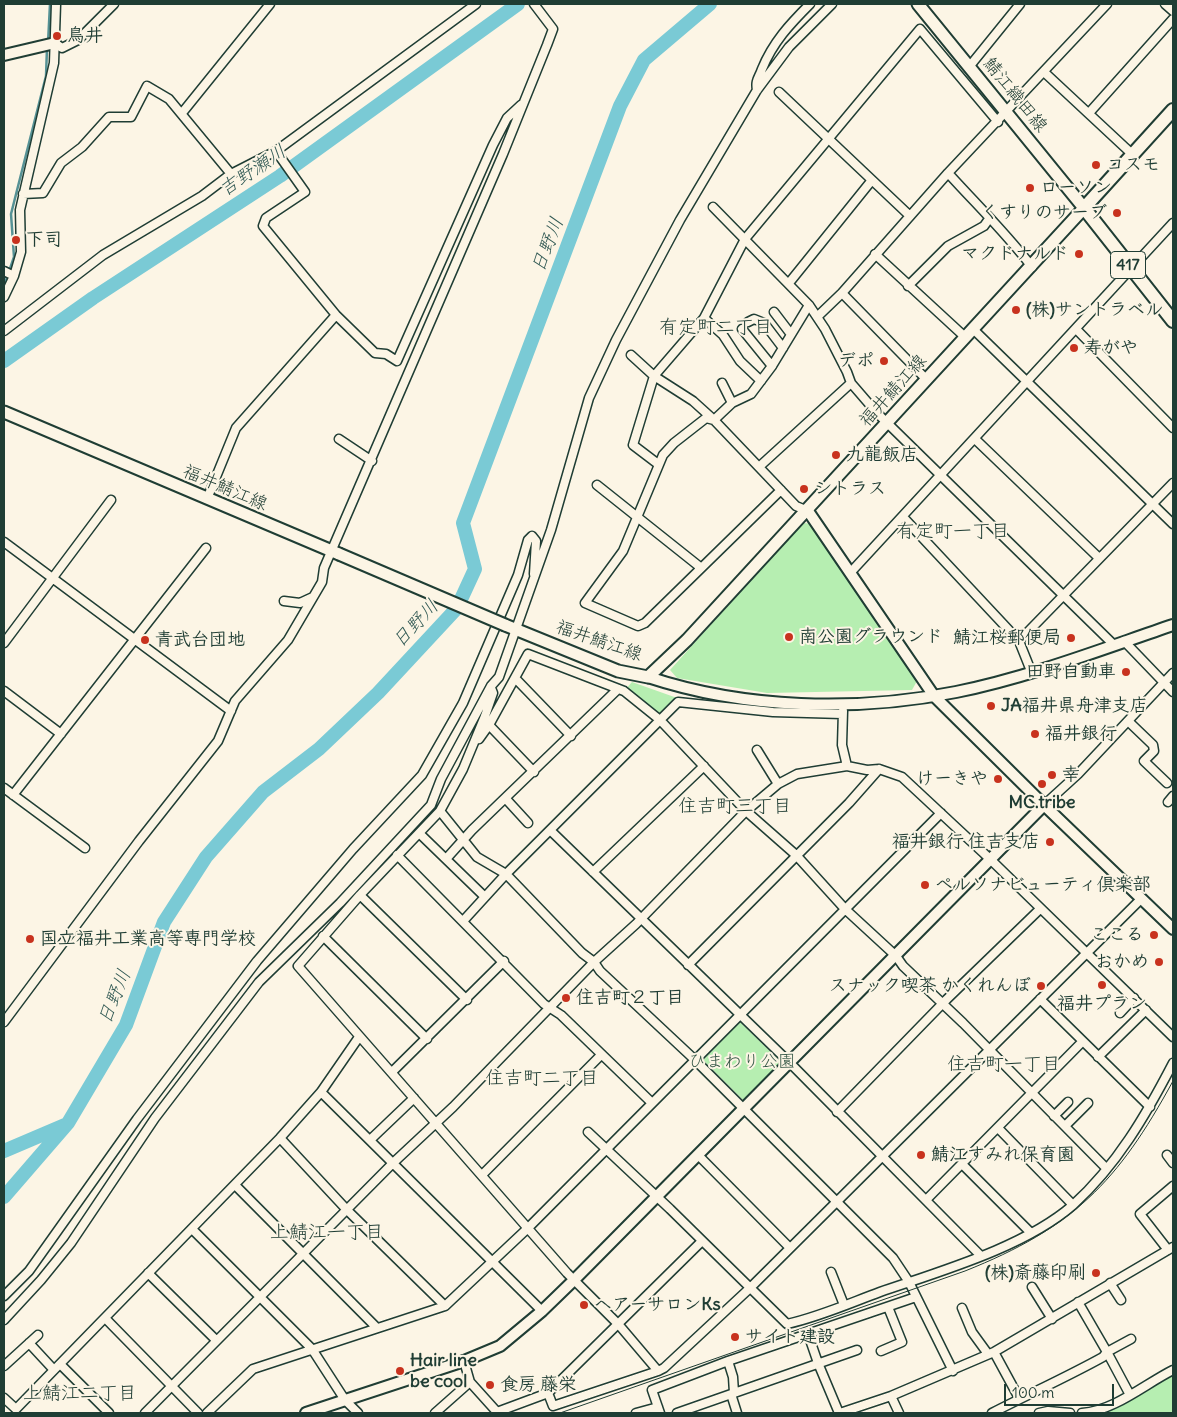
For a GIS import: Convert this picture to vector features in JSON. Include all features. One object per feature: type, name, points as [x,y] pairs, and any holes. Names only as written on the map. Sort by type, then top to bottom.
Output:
[{"type":"highway","points":[[1084,208],[1173,110]]},
{"type":"highway","name":"417","points":[[1084,208],[1173,321]]},
{"type":"main road","name":"鯖江織田線","points":[[918,4],[1084,208]]},
{"type":"main road","name":"福井鯖江線","points":[[4,412],[516,630],[618,670],[648,677],[687,640],[808,511],[1084,208]]},
{"type":"street","points":[[4,297],[14,276],[21,252],[19,224],[22,194],[54,63],[56,4]]},
{"type":"street","points":[[4,55],[55,43],[62,48],[78,40],[114,4]]},
{"type":"street","points":[[182,113],[270,4]]},
{"type":"street","points":[[4,330],[103,255],[202,196],[232,174],[276,151],[476,4]]},
{"type":"street","points":[[4,1022],[139,841],[218,742],[235,701],[288,640],[322,582],[324,568],[335,552],[503,154],[553,29],[534,4]]},
{"type":"street","points":[[757,90],[755,82],[766,58],[781,33],[810,4]]},
{"type":"street","points":[[4,1320],[41,1280],[71,1243],[155,1118],[259,982],[340,903],[432,805],[441,779],[491,686],[499,677],[534,581],[589,398],[616,340],[680,220],[757,90],[764,84],[789,47],[832,4]]},
{"type":"street","points":[[969,68],[1020,4]]},
{"type":"street","points":[[818,317],[842,293],[948,173],[1107,4]]},
{"type":"street","points":[[1165,4],[1173,11]]},
{"type":"street","points":[[1089,113],[1173,20]]},
{"type":"street","points":[[658,464],[633,445],[654,376],[704,318],[745,239],[920,29],[998,122]]},
{"type":"street","points":[[1044,72],[1132,154]]},
{"type":"street","points":[[22,194],[42,193],[61,163],[82,148],[109,117],[131,117],[147,86],[158,90],[182,113],[232,174]]},
{"type":"street","points":[[779,92],[910,216]]},
{"type":"street","points":[[276,151],[305,192],[266,218],[263,226],[336,315],[375,354],[386,354],[397,361],[493,145],[507,118],[523,103]]},
{"type":"street","points":[[948,173],[989,219],[1011,240],[1032,267]]},
{"type":"street","points":[[789,283],[872,180]]},
{"type":"street","points":[[713,207],[809,305],[818,317],[848,372],[851,383],[887,424],[1064,595],[1173,692]]},
{"type":"street","points":[[908,286],[948,246],[984,226],[989,219]]},
{"type":"street","points":[[850,573],[975,440],[1173,223]]},
{"type":"street","points":[[875,254],[908,286],[1029,381],[1173,524]]},
{"type":"street","points":[[4,271],[14,276]]},
{"type":"street","points":[[842,293],[927,380]]},
{"type":"street","points":[[714,420],[732,403],[751,394],[772,366],[790,333],[809,305]]},
{"type":"street","points":[[774,312],[790,333]]},
{"type":"street","points":[[206,499],[236,428],[336,315]]},
{"type":"street","points":[[704,318],[724,335],[740,361],[761,381]]},
{"type":"street","points":[[748,322],[754,320],[764,323],[783,348]]},
{"type":"street","points":[[742,329],[772,366]]},
{"type":"street","points":[[1076,330],[1173,428]]},
{"type":"street","points":[[631,355],[654,376],[692,401],[714,420],[760,466],[796,506],[808,511],[934,696],[1173,929]]},
{"type":"street","points":[[722,383],[732,403]]},
{"type":"street","points":[[760,466],[851,383]]},
{"type":"street","points":[[714,420],[706,418],[674,443],[658,464],[616,564],[585,603],[638,626],[645,624],[700,567],[781,490]]},
{"type":"street","points":[[339,439],[372,461]]},
{"type":"street","points":[[975,440],[1099,558]]},
{"type":"street","points":[[1018,641],[1173,483]]},
{"type":"street","points":[[597,485],[700,567]]},
{"type":"street","points":[[4,643],[111,500]]},
{"type":"street","points":[[903,517],[1018,641],[1031,671]]},
{"type":"street","points":[[4,1296],[29,1271],[137,1119],[257,962],[353,849],[422,774],[463,703],[518,575],[528,540],[532,536],[536,542],[534,581]]},
{"type":"street","points":[[4,542],[231,711]]},
{"type":"street","points":[[13,795],[206,548]]},
{"type":"street","points":[[284,601],[300,604],[313,597]]},
{"type":"street","points":[[648,677],[676,686],[742,698],[819,704],[887,702],[934,696],[1031,671],[1173,625]]},
{"type":"street","points":[[470,751],[489,725],[528,654],[624,691],[660,720],[746,811],[796,855],[845,909],[896,956],[903,966],[1106,1168]]},
{"type":"street","points":[[306,1413],[331,1409],[345,1400],[464,1362],[500,1346],[542,1311],[790,1063],[990,859],[1078,774],[1173,673]]},
{"type":"street","points":[[515,678],[571,736]]},
{"type":"street","points":[[491,686],[492,693],[486,716],[463,769],[440,811],[360,894],[298,966],[574,1280],[619,1325],[658,1370]]},
{"type":"street","points":[[446,860],[472,830],[618,690]]},
{"type":"street","points":[[4,691],[62,734]]},
{"type":"street","points":[[464,920],[506,874],[551,832],[678,702],[773,712],[842,714]]},
{"type":"street","points":[[847,703],[842,714],[842,745],[847,766]]},
{"type":"street","points":[[1128,721],[1153,745],[1154,751],[1144,761],[1168,784]]},
{"type":"street","points":[[489,725],[534,772]]},
{"type":"street","points":[[757,750],[778,784]]},
{"type":"street","points":[[594,872],[704,766]]},
{"type":"street","points":[[145,1413],[393,1163],[552,1008],[594,962],[640,920],[746,811],[778,784],[797,774],[847,766],[879,770],[902,777],[1087,952],[1173,1037]]},
{"type":"street","points":[[688,965],[879,770]]},
{"type":"street","points":[[4,788],[85,848]]},
{"type":"street","points":[[506,799],[528,823]]},
{"type":"street","points":[[440,811],[477,856],[506,874],[582,953],[594,962],[600,971],[694,1060],[893,1258],[909,1282],[953,1371]]},
{"type":"street","points":[[207,1413],[253,1369],[376,1327],[445,1306],[493,1263],[651,1102],[740,1016],[941,813]]},
{"type":"street","points":[[551,832],[790,1063],[981,1256]]},
{"type":"street","points":[[419,833],[485,897]]},
{"type":"street","points":[[397,855],[464,920],[544,1004],[552,1008],[651,1102]]},
{"type":"street","points":[[360,894],[467,1000]]},
{"type":"street","points":[[548,1393],[553,1406],[664,1368],[750,1288],[789,1246],[883,1157],[1141,899]]},
{"type":"street","points":[[837,1112],[1040,909]]},
{"type":"street","points":[[323,936],[427,1039]]},
{"type":"street","points":[[392,1072],[467,1000],[504,961]]},
{"type":"street","points":[[1120,1013],[1134,998]]},
{"type":"street","points":[[1040,999],[1150,1108]]},
{"type":"street","points":[[1098,1057],[1146,1010]]},
{"type":"street","points":[[4,1398],[16,1412],[57,1367],[280,1138],[321,1092],[359,1037]]},
{"type":"street","points":[[926,1200],[1082,1042]]},
{"type":"street","points":[[482,1175],[601,1055]]},
{"type":"street","points":[[588,1132],[787,1324],[981,1256],[1042,1227],[1073,1205],[1132,1136],[1150,1108],[1173,1063]]},
{"type":"street","points":[[321,1092],[542,1311]]},
{"type":"street","points":[[370,1140],[414,1098]]},
{"type":"street","points":[[1054,1116],[1068,1102]]},
{"type":"street","points":[[1065,1126],[1088,1103]]},
{"type":"street","points":[[998,1128],[1073,1205]]},
{"type":"street","points":[[280,1138],[347,1210],[445,1306]]},
{"type":"street","points":[[698,1155],[789,1246]]},
{"type":"street","points":[[1167,1155],[1173,1163]]},
{"type":"street","points":[[962,1164],[1030,1232]]},
{"type":"street","points":[[235,1185],[376,1327]]},
{"type":"street","points":[[808,1334],[818,1363],[840,1413],[891,1396],[953,1371],[991,1353],[1052,1319],[1171,1248],[1140,1214],[1173,1186]]},
{"type":"street","points":[[192,1229],[312,1349],[345,1400],[358,1413]]},
{"type":"street","points":[[464,1362],[470,1382],[497,1412],[548,1393],[702,1241]]},
{"type":"street","points":[[831,1272],[844,1305]]},
{"type":"street","points":[[148,1273],[216,1340]]},
{"type":"street","points":[[1110,1283],[1121,1300]]},
{"type":"street","points":[[1032,1287],[1052,1319]]},
{"type":"street","points":[[636,1413],[659,1410],[652,1390],[728,1361],[916,1297]]},
{"type":"street","points":[[1078,1302],[1130,1395]]},
{"type":"street","points":[[882,1351],[902,1342],[888,1306]]},
{"type":"street","points":[[962,1308],[972,1332],[991,1353],[1019,1398]]},
{"type":"street","points":[[105,1318],[198,1413]]},
{"type":"street","points":[[4,1366],[38,1335]]},
{"type":"street","points":[[992,1413],[1019,1398],[1060,1381],[1131,1339]]},
{"type":"street","points":[[29,1343],[108,1413]]},
{"type":"street","points":[[677,1413],[857,1350]]},
{"type":"street","points":[[728,1361],[733,1377],[732,1394],[737,1413]]},
{"type":"street","points":[[1082,1413],[1091,1413],[1130,1395],[1173,1370]]},
{"type":"street","points":[[436,1413],[470,1382]]},
{"type":"street","points":[[891,1396],[899,1413]]},
{"type":"street","points":[[1039,1413],[1048,1411],[1070,1413]]},
{"type":"green space","name":"南公園グラウンド","points":[[803,523],[815,524],[917,681],[912,690],[767,693],[677,678],[670,670]]},
{"type":"green space","points":[[632,682],[680,699],[660,719],[625,690]]},
{"type":"green space","name":"ひまわり公園","points":[[740,1022],[782,1063],[744,1101],[703,1060]]},
{"type":"green space","points":[[1173,1375],[1173,1413],[1099,1413],[1105,1411]]},
{"type":"waterway","points":[[48,43],[50,4]]},
{"type":"waterway","name":"吉野瀬川","points":[[4,361],[93,298],[280,176],[518,4]]},
{"type":"waterway","name":"日野川","points":[[4,1197],[68,1123],[126,1025],[164,922],[206,857],[263,792],[319,749],[378,693],[457,608],[475,569],[463,523],[620,106],[644,60],[710,4]]},
{"type":"waterway","points":[[4,286],[14,257],[11,214],[46,76],[47,48]]},
{"type":"waterway","points":[[4,1151],[65,1125]]},
{"type":"tram line","points":[[560,1413],[965,1271],[1003,1255],[1064,1219],[1089,1198],[1132,1147],[1173,1081]]},
{"type":"place","name":"鳥井","points":[[57,36]]},
{"type":"place","name":"コスモ","points":[[1096,165]]},
{"type":"place","name":"ローソン","points":[[1030,188]]},
{"type":"place","name":"くすりのサーブ","points":[[1117,213]]},
{"type":"place","name":"下司","points":[[16,240]]},
{"type":"place","name":"マクドナルド","points":[[1079,254]]},
{"type":"place","name":"(株)サントラベル","points":[[1016,310]]},
{"type":"place","name":"寿がや","points":[[1074,348]]},
{"type":"place","name":"デポ","points":[[884,361]]},
{"type":"place","name":"九龍飯店","points":[[836,455]]},
{"type":"place","name":"シトラス","points":[[804,489]]},
{"type":"place","name":"南公園グラウンド","points":[[789,637]]},
{"type":"place","name":"鯖江桜郵便局","points":[[1071,638]]},
{"type":"place","name":"青武台団地","points":[[145,640]]},
{"type":"place","name":"田野自動車","points":[[1126,672]]},
{"type":"place","name":"JA福井県舟津支店","points":[[991,706]]},
{"type":"place","name":"福井銀行","points":[[1035,734]]},
{"type":"place","name":"幸","points":[[1052,775]]},
{"type":"place","name":"けーきや","points":[[998,779]]},
{"type":"place","name":"MC.tribe","points":[[1042,784]]},
{"type":"place","name":"福井銀行 住吉支店","points":[[1050,842]]},
{"type":"place","name":"ペルソナビューティ倶楽部","points":[[925,885]]},
{"type":"place","name":"ここる","points":[[1154,935]]},
{"type":"place","name":"国立福井工業高等専門学校","points":[[30,939]]},
{"type":"place","name":"おかめ","points":[[1159,962]]},
{"type":"place","name":"福井プラン","points":[[1102,985]]},
{"type":"place","name":"スナック喫茶 かくれんぼ","points":[[1041,986]]},
{"type":"place","name":"住吉町２丁目","points":[[566,998]]},
{"type":"place","name":"鯖江すみれ保育園","points":[[921,1155]]},
{"type":"place","name":"(株)斎藤印刷","points":[[1096,1273]]},
{"type":"place","name":"ヘアーサロンKs","points":[[584,1305]]},
{"type":"place","name":"サイト建設","points":[[735,1337]]},
{"type":"place","name":"Hair line be cool","points":[[400,1371]]},
{"type":"place","name":"食房 藤栄","points":[[490,1385]]},
{"type":"district","name":"有定町二丁目","points":[[716,328]]},
{"type":"district","name":"有定町一丁目","points":[[953,532]]},
{"type":"district","name":"住吉町三丁目","points":[[735,807]]},
{"type":"district","name":"住吉町一丁目","points":[[1004,1065]]},
{"type":"district","name":"住吉町二丁目","points":[[542,1079]]},
{"type":"district","name":"上鯖江一丁目","points":[[327,1233]]},
{"type":"district","name":"上鯖江二丁目","points":[[80,1394]]}]
